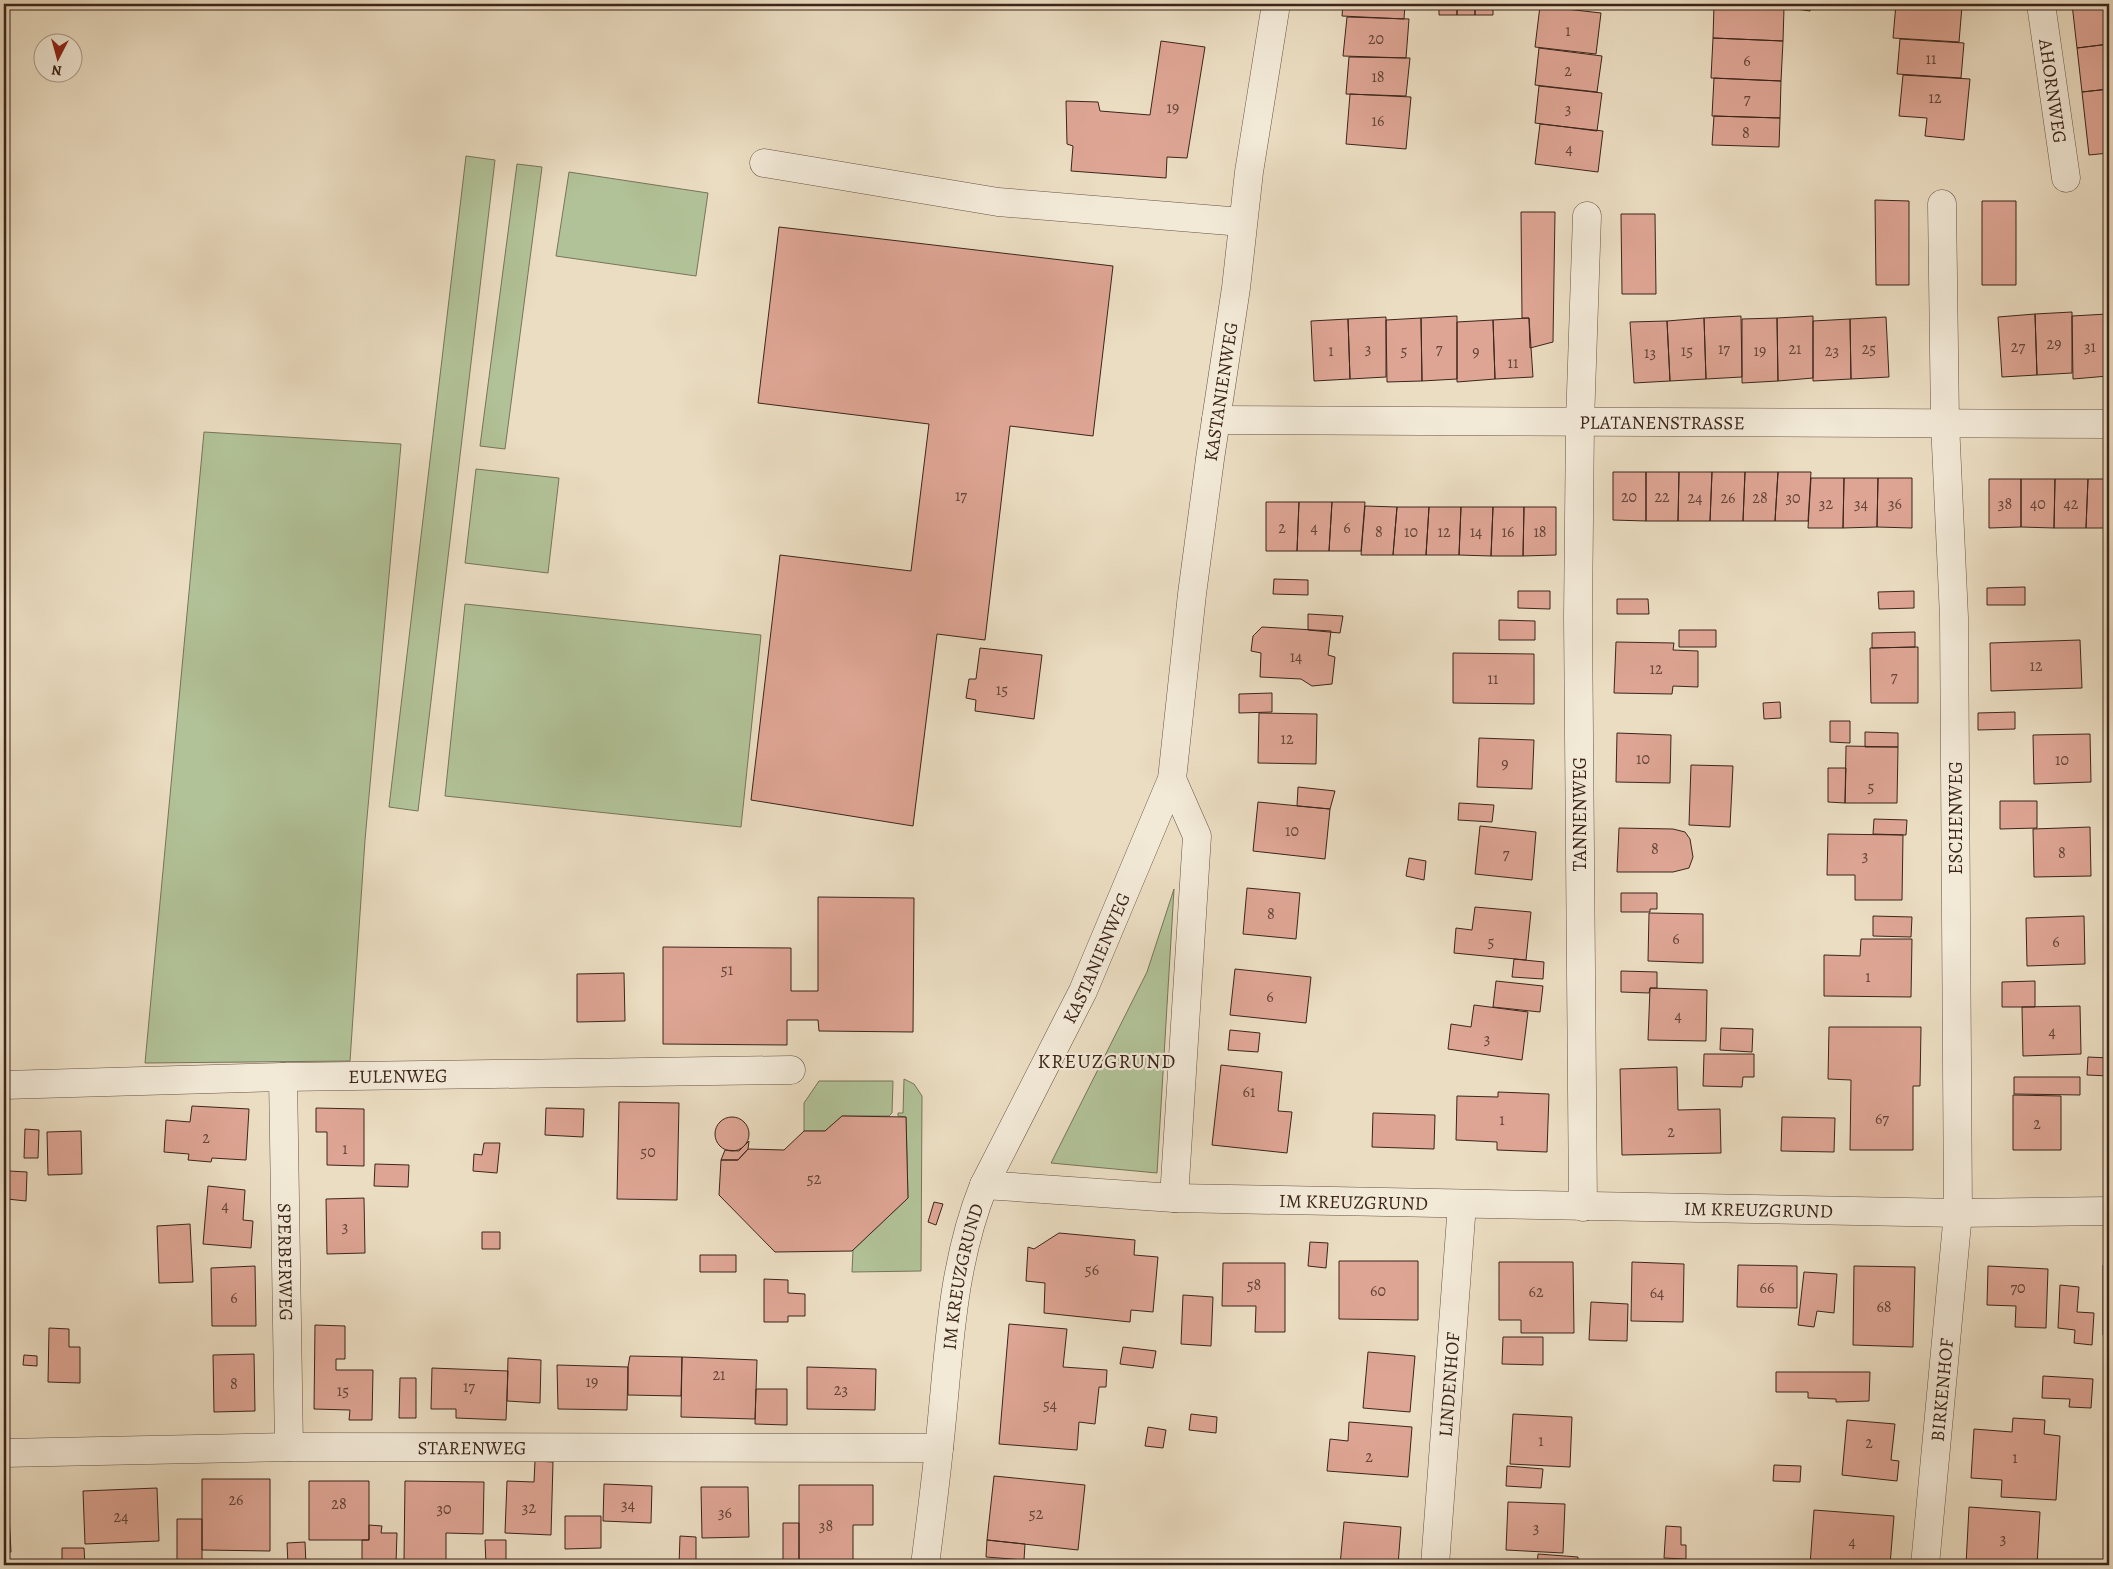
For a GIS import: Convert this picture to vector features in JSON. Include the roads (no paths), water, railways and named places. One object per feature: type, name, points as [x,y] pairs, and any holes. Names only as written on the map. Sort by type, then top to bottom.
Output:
[{"type":"street","name":"KASTANIENWEG","points":[[984,1185],[1083,991],[1172,779],[1192,594],[1236,288],[1248,172],[1276,4]]},
{"type":"street","name":"AHORNWEG","points":[[2041,4],[2066,178]]},
{"type":"street","points":[[764,163],[998,202],[1242,222]]},
{"type":"street","name":"ESCHENWEG","points":[[1942,204],[1944,424],[1954,617],[1958,1213]]},
{"type":"street","name":"TANNENWEG","points":[[1582,1207],[1578,617],[1580,422],[1587,216]]},
{"type":"street","name":"PLATANENSTRASSE","points":[[1216,420],[2109,424]]},
{"type":"street","name":"KASTANIENWEG","points":[[1172,779],[1197,836],[1174,1198]]},
{"type":"street","name":"EULENWEG","points":[[4,1085],[283,1077],[791,1070]]},
{"type":"street","name":"SPERBERWEG","points":[[283,1077],[290,1447]]},
{"type":"street","name":"IM KREUZGRUND","points":[[925,1565],[939,1448],[950,1318],[971,1218],[984,1185],[1174,1198],[1958,1213],[2109,1211]]},
{"type":"street","name":"LINDENHOF","points":[[1435,1565],[1462,1204]]},
{"type":"street","name":"BIRKENHOF","points":[[1925,1565],[1958,1213]]},
{"type":"street","name":"STARENWEG","points":[[4,1454],[290,1447],[939,1448]]},
{"type":"district","name":"KREUZGRUND","points":[[1107,1061]]}]
